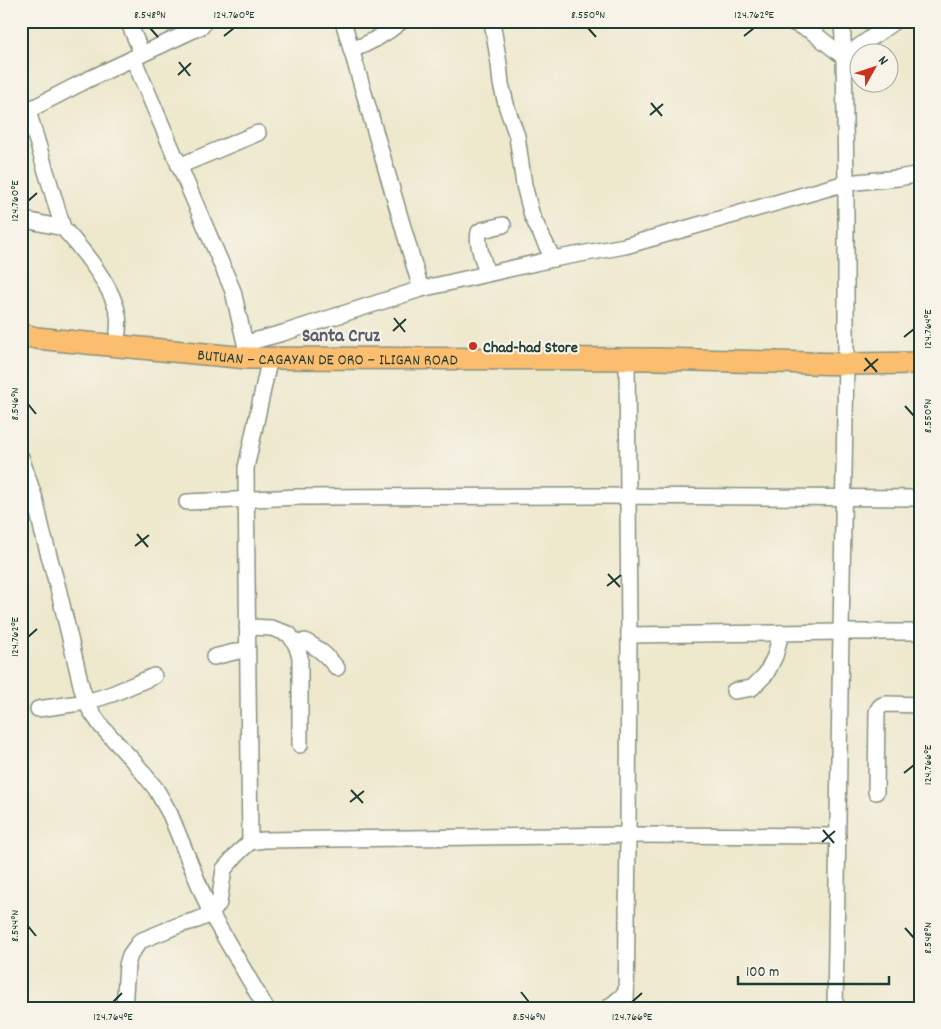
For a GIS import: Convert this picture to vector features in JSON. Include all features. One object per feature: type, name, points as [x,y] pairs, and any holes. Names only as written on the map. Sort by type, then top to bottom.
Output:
[{"type":"highway","name":"BUTUAN – CAGAYAN DE ORO – ILIGAN ROAD","points":[[26,338],[116,346],[247,350],[270,358],[627,359],[920,364]]},
{"type":"street","points":[[128,21],[137,56],[179,166],[233,291],[247,350],[283,333],[421,289],[553,259],[625,246],[846,183],[920,174]]},
{"type":"street","points":[[116,346],[119,324],[115,304],[102,279],[76,242],[63,228],[25,113],[87,80],[202,26],[204,21]]},
{"type":"street","points":[[343,21],[421,289]]},
{"type":"street","points":[[351,50],[361,47],[388,32],[402,21]]},
{"type":"street","points":[[492,21],[499,64],[500,84],[517,136],[524,184],[532,216],[553,259]]},
{"type":"street","points":[[789,21],[811,31],[844,57]]},
{"type":"street","points":[[835,1008],[846,364],[846,183],[842,21]]},
{"type":"street","points":[[844,57],[895,21]]},
{"type":"street","points":[[179,166],[258,132]]},
{"type":"street","points":[[21,219],[63,228]]},
{"type":"street","points":[[487,274],[478,232],[503,225]]},
{"type":"street","points":[[250,842],[246,468],[270,358]]},
{"type":"street","points":[[608,1008],[626,1001],[629,635],[627,359]]},
{"type":"street","points":[[21,457],[35,499],[82,690],[90,710],[102,727],[156,789],[170,814],[211,914],[266,1008]]},
{"type":"street","points":[[186,502],[299,496],[920,498]]},
{"type":"street","points":[[247,627],[272,628],[289,634],[296,645],[300,657],[300,745]]},
{"type":"street","points":[[629,635],[920,632]]},
{"type":"street","points":[[734,692],[752,688],[766,674],[775,656],[781,633]]},
{"type":"street","points":[[296,645],[305,641],[311,644],[324,653],[336,668]]},
{"type":"street","points":[[214,657],[247,648]]},
{"type":"street","points":[[38,709],[87,702],[112,694],[154,676]]},
{"type":"street","points":[[876,792],[878,708],[887,704],[920,705]]},
{"type":"street","points":[[124,1008],[127,965],[130,955],[140,941],[211,914],[219,903],[224,869],[238,852],[250,842],[264,840],[628,835],[838,836]]},
{"type":"place","name":"Chad-had Store","points":[[473,346]]},
{"type":"district","name":"Santa Cruz","points":[[341,334]]}]
